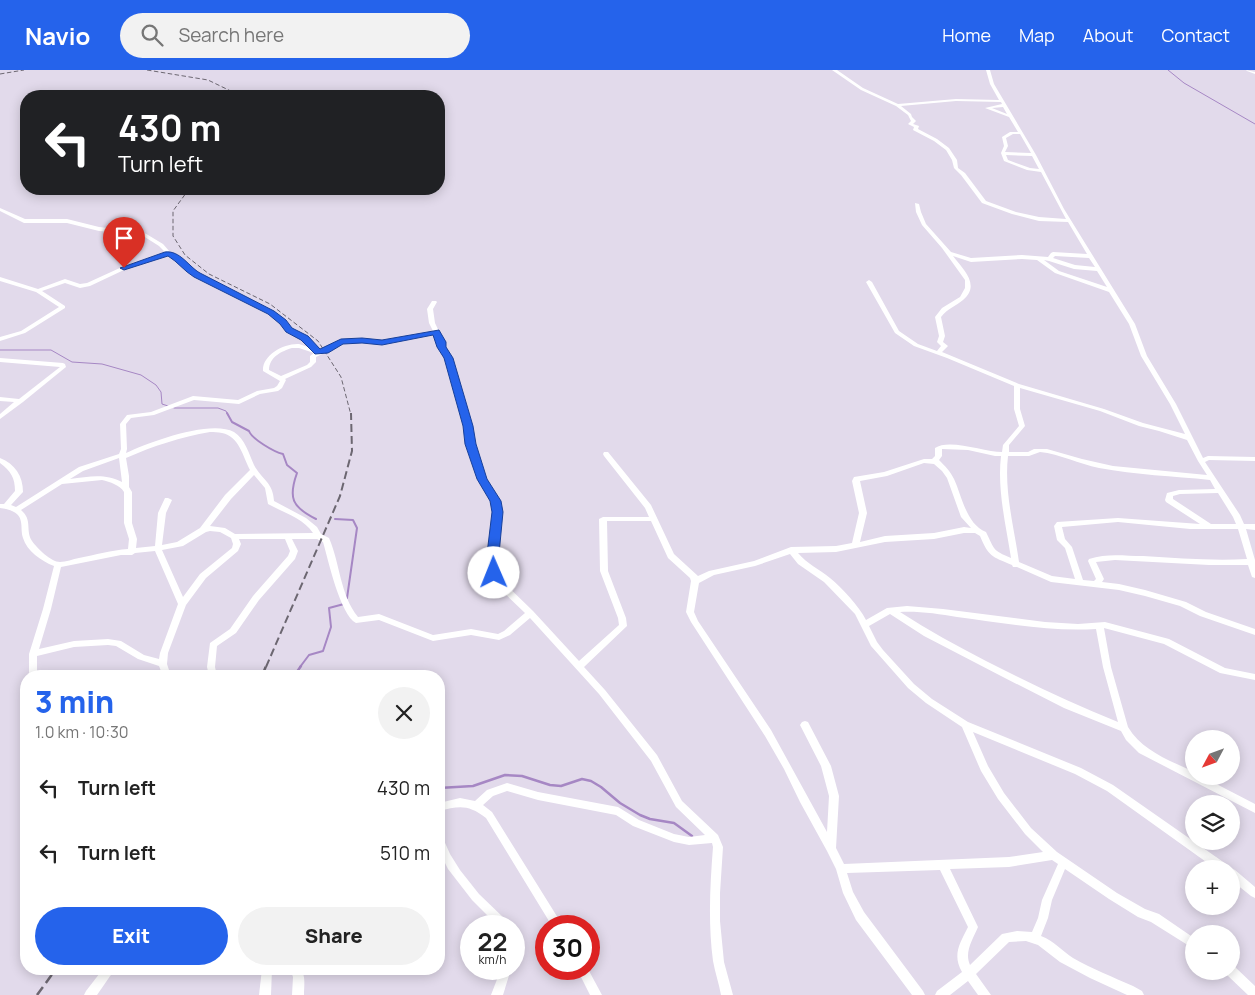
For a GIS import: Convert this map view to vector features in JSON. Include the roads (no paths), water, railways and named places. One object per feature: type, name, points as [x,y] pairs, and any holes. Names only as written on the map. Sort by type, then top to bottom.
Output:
[{"type":"street","points":[[834,70],[862,89],[896,105],[956,100],[1003,103]]},
{"type":"street","points":[[988,70],[992,84],[1034,155],[1069,221],[1132,324],[1144,356],[1173,404],[1200,461],[1241,527],[1255,575]]},
{"type":"street","points":[[1248,70],[1255,73]]},
{"type":"street","points":[[1003,103],[987,108],[1010,116]]},
{"type":"street","points":[[898,106],[910,115],[914,121],[910,124],[917,127],[915,129],[950,150],[956,161],[956,168],[963,174],[983,201],[1039,219],[1069,221]]},
{"type":"street","points":[[1021,133],[1012,133],[1004,136],[1006,146],[1003,153],[1007,161],[1033,170],[1042,171]]},
{"type":"street","points":[[1003,153],[1034,155]]},
{"type":"street","points":[[917,204],[916,211],[920,221],[949,254],[968,280],[968,288],[962,298],[944,309],[938,317],[942,336],[940,342],[945,348],[978,369]]},
{"type":"street","points":[[0,209],[24,221],[67,220],[105,230],[138,232],[161,245],[168,254],[182,261],[187,269],[271,312],[289,330],[305,338],[318,352]]},
{"type":"street","points":[[38,291],[66,281],[80,286],[88,285],[124,268],[168,254]]},
{"type":"street","points":[[949,254],[971,260],[1002,257],[1050,259],[1074,267],[1097,269]]},
{"type":"street","points":[[1050,259],[1051,255],[1056,254],[1089,256]]},
{"type":"street","points":[[1038,259],[1057,272],[1110,290]]},
{"type":"street","points":[[0,279],[38,291],[63,307],[23,332],[0,339]]},
{"type":"street","points":[[869,282],[897,332],[916,346],[1017,385],[1102,410],[1140,425],[1189,438]]},
{"type":"street","points":[[434,302],[430,312],[441,347],[449,358],[468,426],[470,444],[482,479],[496,501],[497,512],[493,554],[494,573],[501,585],[530,613],[578,666],[654,758],[679,804],[715,838],[718,847],[715,921],[719,962],[727,995]]},
{"type":"street","points":[[318,352],[297,346],[278,353],[266,361],[264,366],[266,371],[282,378],[309,366],[313,362],[313,356],[318,352],[341,342],[362,340],[382,343],[436,332]]},
{"type":"street","points":[[938,353],[945,348]]},
{"type":"street","points":[[0,360],[63,365],[63,367],[0,417]]},
{"type":"street","points":[[125,488],[126,479],[122,456],[124,449],[123,424],[130,416],[152,414],[193,398],[239,402],[260,392],[276,390],[283,383],[282,378]]},
{"type":"street","points":[[1016,565],[1003,471],[1007,454],[1006,445],[1022,426],[1017,409],[1017,385]]},
{"type":"street","points":[[0,399],[21,401]]},
{"type":"street","points":[[17,510],[85,467],[161,442],[219,430],[227,431],[239,441],[254,470],[270,492],[271,502],[295,513],[311,525],[318,536]]},
{"type":"street","points":[[934,461],[939,456],[938,449],[941,447],[1007,454],[1026,454],[1034,451],[1052,452],[1105,466],[1159,474],[1211,478]]},
{"type":"street","points":[[606,454],[648,507],[671,556],[695,580],[690,612],[768,733],[831,848],[841,869],[848,894],[860,916],[919,995]]},
{"type":"street","points":[[1200,461],[1208,458],[1255,459]]},
{"type":"street","points":[[0,460],[11,467],[20,484],[19,492],[3,506]]},
{"type":"street","points":[[855,545],[862,518],[857,479],[884,474],[924,461],[934,461],[940,464],[950,478],[965,517],[985,537],[994,554],[1051,579],[1119,587],[1170,599],[1203,614],[1255,632]]},
{"type":"street","points":[[3,506],[17,510],[23,516],[25,532],[30,544],[49,561],[58,565],[132,552],[158,550],[180,544],[203,530],[228,497],[254,470]]},
{"type":"street","points":[[62,482],[102,478],[112,480],[125,488],[128,492],[128,523],[133,539],[132,552]]},
{"type":"street","points":[[1212,527],[1179,508],[1169,500],[1170,495],[1179,492],[1221,492]]},
{"type":"street","points":[[168,500],[162,513],[158,550],[182,604]]},
{"type":"street","points":[[578,666],[623,626],[622,618],[604,571],[603,520],[654,519]]},
{"type":"street","points":[[1079,583],[1078,575],[1068,554],[1068,547],[1061,540],[1058,526],[1060,524],[1118,520],[1212,527],[1255,527]]},
{"type":"street","points":[[203,530],[215,529],[234,536],[318,536],[326,540],[346,603],[356,620],[379,617],[433,638],[471,632],[499,636],[506,633],[530,613]]},
{"type":"street","points":[[695,580],[712,573],[755,563],[791,550],[836,549],[900,536],[934,536],[964,530],[979,532]]},
{"type":"street","points":[[166,670],[164,653],[182,604],[204,576],[235,549],[237,544],[234,536]]},
{"type":"street","points":[[212,670],[213,646],[233,630],[256,598],[292,557],[294,551],[288,536]]},
{"type":"street","points":[[791,550],[801,562],[822,575],[835,587],[858,612],[877,648],[911,686],[930,702],[965,725],[1078,771],[1110,788],[1212,860]]},
{"type":"street","points":[[1096,584],[1100,579],[1092,561],[1098,559],[1124,558],[1192,562],[1251,562]]},
{"type":"street","points":[[33,670],[33,654],[58,565]]},
{"type":"street","points":[[865,625],[890,610],[943,612],[1045,625],[1099,625],[1166,641],[1224,670],[1255,677]]},
{"type":"street","points":[[890,610],[927,634],[1004,674],[1067,705],[1124,728]]},
{"type":"street","points":[[1099,625],[1107,667],[1124,728],[1129,737],[1142,750],[1255,809]]},
{"type":"street","points":[[33,654],[74,644],[113,642],[124,646],[142,657],[164,664]]},
{"type":"street","points":[[965,725],[984,768],[1001,796],[1028,831],[1064,863],[1113,896],[1160,921],[1185,938]]},
{"type":"street","points":[[805,726],[826,766],[834,796],[831,848]]},
{"type":"street","points":[[477,804],[490,793],[507,787],[538,796],[612,809],[642,826],[674,838],[689,840],[715,838]]},
{"type":"street","points":[[445,806],[456,803],[477,804],[489,815],[551,915]]},
{"type":"street","points":[[841,869],[1008,862],[1053,855]]},
{"type":"street","points":[[445,858],[482,904],[495,915]]},
{"type":"street","points":[[1035,938],[1043,918],[1047,900],[1064,863]]},
{"type":"street","points":[[943,865],[973,927],[962,948],[962,962],[985,995]]},
{"type":"street","points":[[1240,881],[1255,893]]},
{"type":"street","points":[[941,995],[969,973],[1006,938],[1012,936],[1035,938],[1048,944],[1068,961],[1138,995]]},
{"type":"street","points":[[90,995],[105,975]]},
{"type":"street","points":[[265,995],[267,975]]},
{"type":"street","points":[[298,975],[298,995]]},
{"type":"street","points":[[497,995],[502,980]]},
{"type":"street","points":[[588,980],[596,995]]},
{"type":"street","points":[[1240,980],[1255,994]]},
{"type":"waterway","points":[[1168,70],[1184,83],[1255,124]]},
{"type":"waterway","points":[[0,350],[51,350],[72,362],[102,364],[141,375],[156,385],[161,392],[162,404],[168,406]]},
{"type":"waterway","points":[[174,408],[218,408],[227,413]]},
{"type":"waterway","points":[[227,413],[232,422],[249,431],[254,438],[264,445],[283,454],[287,465],[297,473],[293,489],[294,501],[297,506],[316,519]]},
{"type":"waterway","points":[[335,519],[353,520],[357,528],[347,598]]},
{"type":"waterway","points":[[300,667],[309,655],[323,651],[331,627],[329,608],[344,604]]},
{"type":"waterway","points":[[298,670],[301,666]]},
{"type":"waterway","points":[[445,788],[473,786],[505,775],[522,776],[550,785],[561,786],[582,779],[591,781],[601,787],[620,803],[640,815],[650,819],[674,823],[692,836]]},
{"type":"railway","points":[[0,74],[24,70]]},
{"type":"railway","points":[[147,70],[208,80],[229,90]]},
{"type":"railway","points":[[185,195],[173,211],[173,236],[185,255],[209,274],[270,304],[318,341],[341,377],[351,415]]},
{"type":"railway","points":[[266,667],[340,496],[352,451],[351,413]]},
{"type":"railway","points":[[264,670],[266,666]]},
{"type":"railway","points":[[37,995],[52,975]]}]
